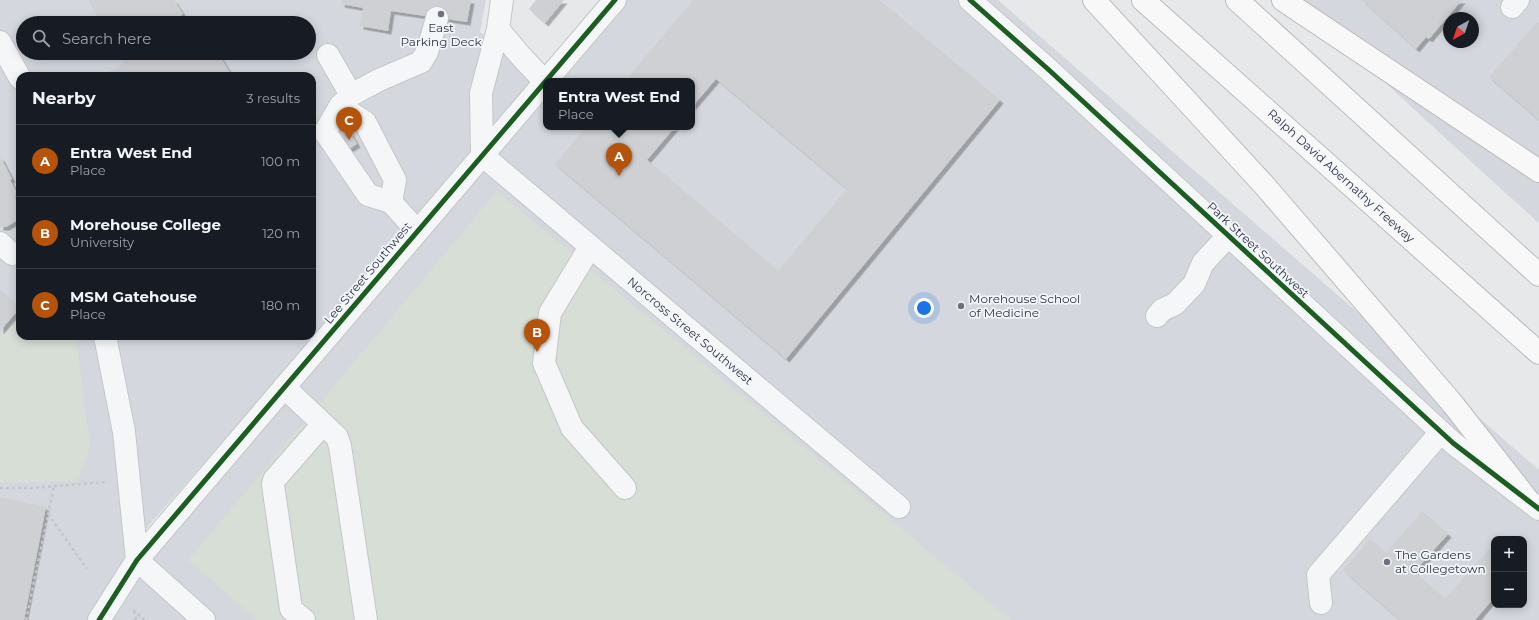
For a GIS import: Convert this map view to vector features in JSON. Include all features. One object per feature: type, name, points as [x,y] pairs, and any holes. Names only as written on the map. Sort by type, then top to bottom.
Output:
[{"type":"highway","points":[[1094,0],[1264,185],[1452,403],[1533,504]]},
{"type":"highway","name":"Ralph David Abernathy Freeway","points":[[1143,0],[1539,353]]},
{"type":"highway","points":[[1236,0],[1539,275]]},
{"type":"highway","points":[[1283,0],[1539,171]]},
{"type":"street","points":[[482,155],[481,93],[498,29],[502,0]]},
{"type":"street","name":"Lee Street Southwest","points":[[549,78],[615,0]]},
{"type":"street","name":"Park Street Southwest","points":[[970,0],[1060,81],[1453,444],[1533,504]]},
{"type":"street","points":[[417,230],[391,202],[368,195],[325,132],[345,101],[379,80],[421,62],[429,46],[436,18]]},
{"type":"street","points":[[498,29],[543,79]]},
{"type":"street","points":[[0,42],[17,72]]},
{"type":"street","points":[[328,55],[345,101],[365,122],[394,180],[391,202]]},
{"type":"street","name":"Lee Street Southwest","points":[[99,620],[137,560],[417,230],[543,85]]},
{"type":"street","name":"Norcross Street Southwest","points":[[482,155],[899,507]]},
{"type":"street","points":[[1160,313],[1175,304],[1194,284],[1203,263],[1228,236]]},
{"type":"street","points":[[590,247],[550,313],[544,363],[572,428],[626,488]]},
{"type":"street","points":[[106,340],[124,432],[137,560],[204,620]]},
{"type":"street","points":[[284,387],[337,437],[340,446],[366,620]]},
{"type":"street","points":[[304,620],[291,609],[273,485],[274,480],[323,424]]},
{"type":"street","points":[[1321,602],[1318,575],[1441,432]]},
{"type":"path","points":[[0,488],[129,481]]},
{"type":"path","points":[[26,620],[54,486]]},
{"type":"path","points":[[48,513],[87,569]]},
{"type":"path","points":[[127,614],[133,609]]},
{"type":"path","points":[[133,609],[136,620]]},
{"type":"path","points":[[133,609],[145,620]]},
{"type":"shaded area","points":[[0,0],[486,0],[480,32],[541,87],[543,84],[543,130],[695,130],[695,78],[548,78],[610,0],[998,0],[1539,470],[1539,620],[0,620],[0,52],[16,82],[16,340],[103,340],[137,560],[476,153],[316,335],[316,72],[21,72],[0,31]]},
{"type":"shaded area","points":[[1295,0],[1539,0],[1539,223],[1489,178]]},
{"type":"shaded area","points":[[497,191],[1011,620],[257,620],[188,560]]},
{"type":"shaded area","points":[[16,317],[16,340],[77,340],[90,447],[79,476],[74,481],[0,483],[0,334]]},
{"type":"shaded area","points":[[113,340],[312,340],[143,532]]},
{"type":"building","points":[[88,0],[174,0],[183,14],[180,16],[97,16]]},
{"type":"building","name":"East Parking Deck","points":[[342,0],[471,0],[467,22],[391,11],[388,31],[360,26],[363,8],[341,4]]},
{"type":"building","points":[[536,0],[564,0],[545,23],[529,9]]},
{"type":"building","points":[[693,0],[879,0],[1000,100],[786,359],[555,164],[583,130],[672,130],[647,160],[778,271],[847,189],[716,79],[695,104],[695,78],[628,78]]},
{"type":"building","points":[[1362,0],[1462,0],[1452,12],[1443,12],[1443,22],[1429,39],[1426,37],[1416,49]]},
{"type":"building","points":[[1537,22],[1539,23],[1539,120],[1489,77]]},
{"type":"building","points":[[122,60],[222,60],[230,72],[108,72],[124,63]]},
{"type":"building","points":[[350,132],[357,144],[349,149],[341,136]]},
{"type":"building","points":[[0,156],[12,179],[10,180],[16,191],[16,221],[6,227],[0,227]]},
{"type":"building","points":[[0,290],[16,304],[16,313],[0,331]]},
{"type":"building","points":[[0,497],[46,507],[24,620],[0,620]]},
{"type":"building","name":"The Gardens at Collegetown","points":[[1422,511],[1448,534],[1414,572],[1445,599],[1489,549],[1491,551],[1491,601],[1475,620],[1400,620],[1343,570],[1370,539],[1386,553]]},
{"type":"cycle path","points":[[548,78],[615,0]]},
{"type":"cycle path","points":[[970,0],[1049,70],[1453,443],[1539,509]]},
{"type":"cycle path","points":[[99,620],[137,560],[543,84]]},
{"type":"place","name":"East Parking Deck","points":[[441,14]]},
{"type":"place","name":"MSM Gatehouse","points":[[349,140]]},
{"type":"place","name":"Entra West End","points":[[619,176]]},
{"type":"place","name":"Morehouse School of Medicine","points":[[961,306]]},
{"type":"place","name":"Morehouse College","points":[[537,352]]},
{"type":"place","name":"The Gardens at Collegetown","points":[[1387,562]]}]
